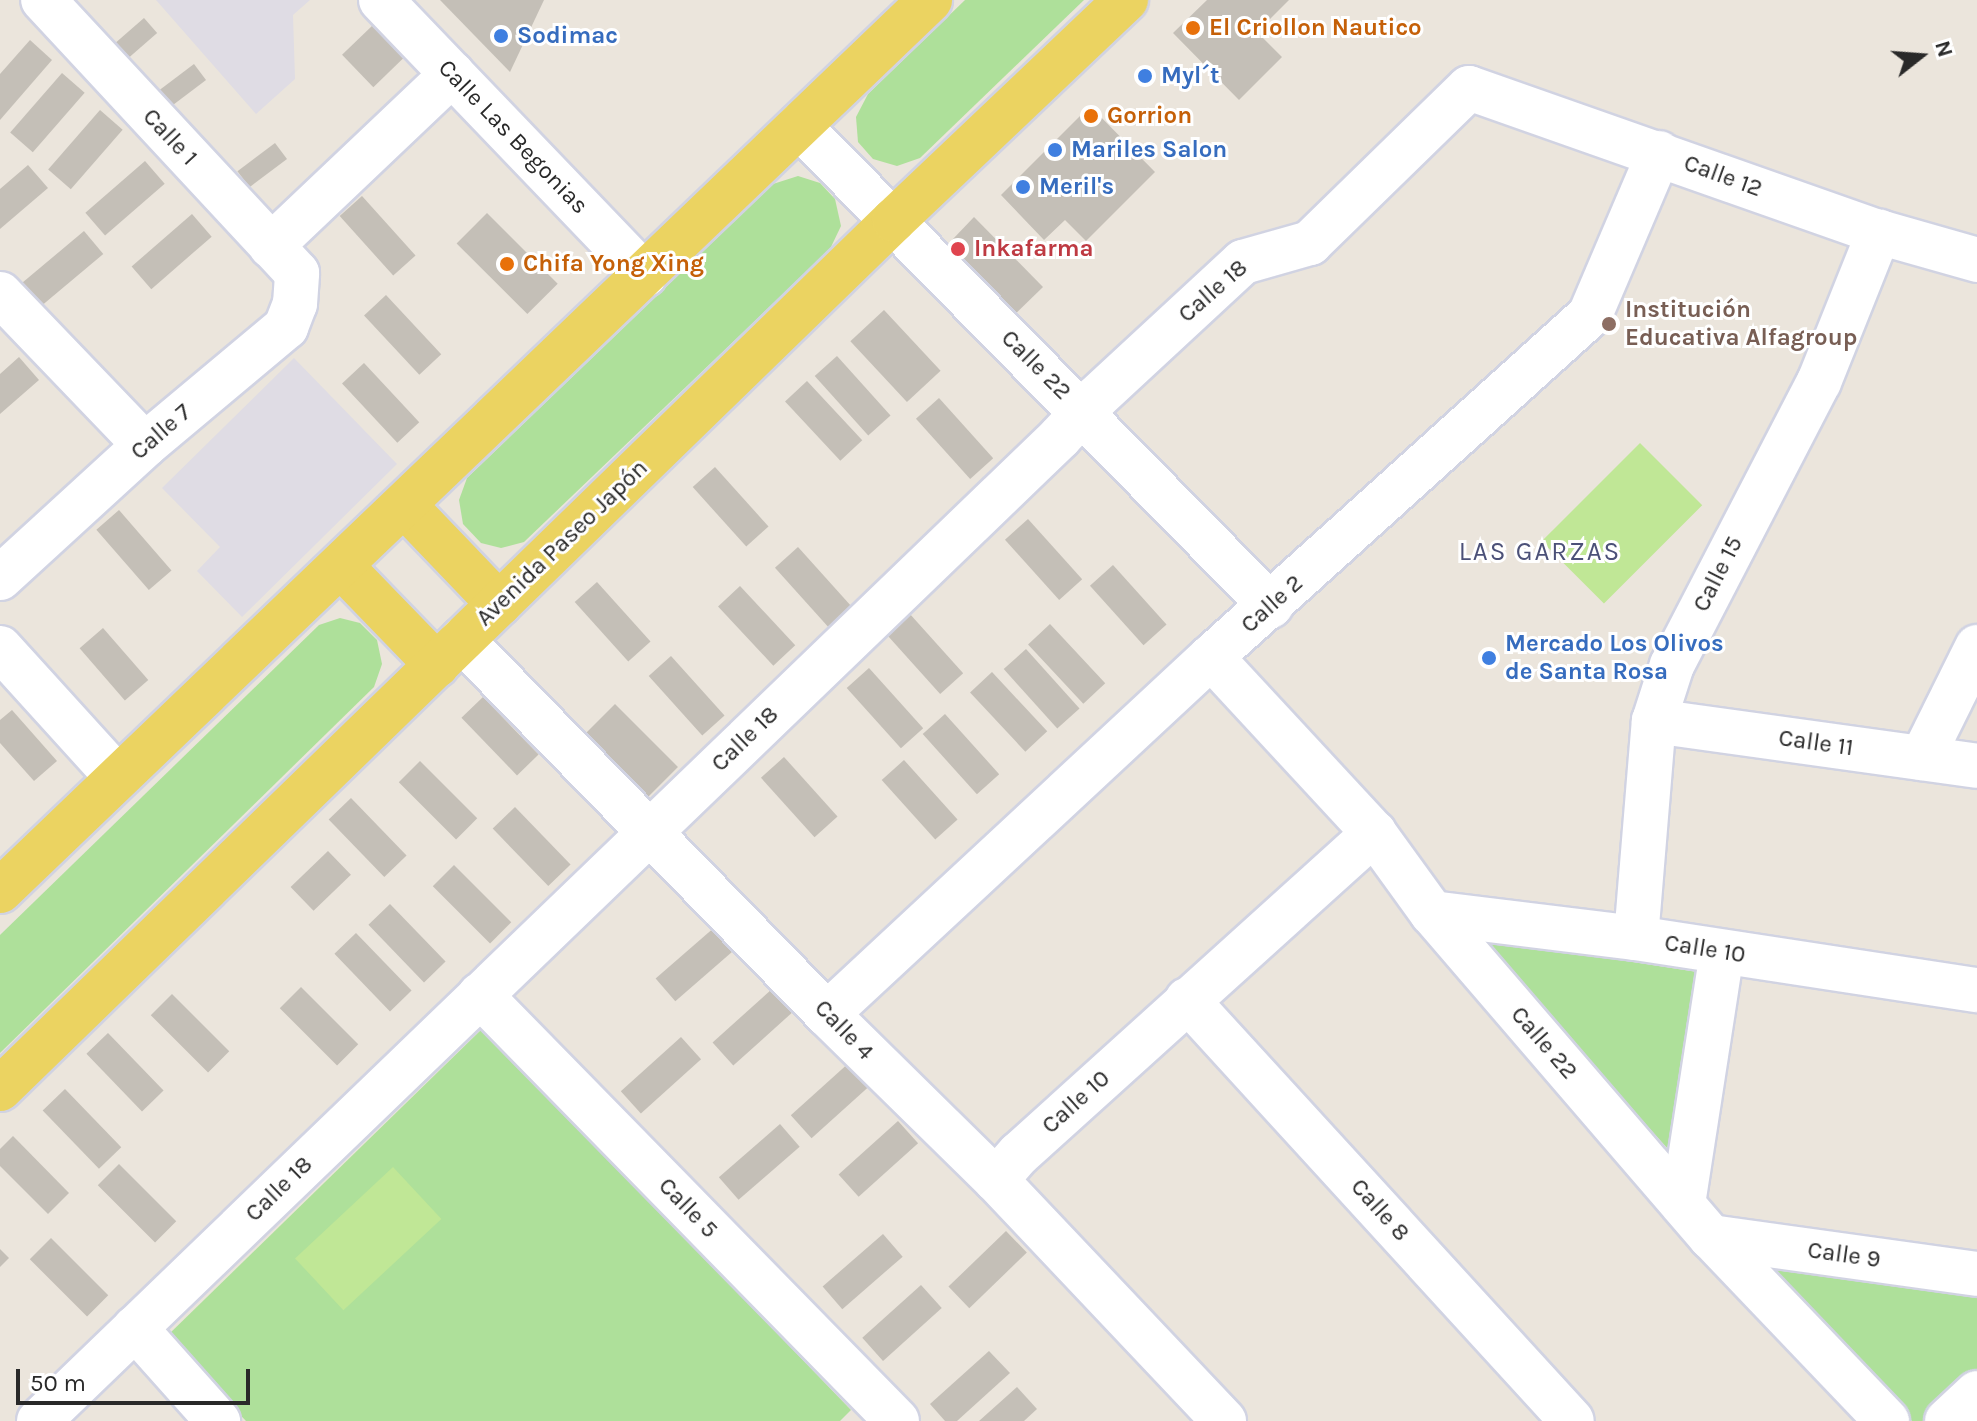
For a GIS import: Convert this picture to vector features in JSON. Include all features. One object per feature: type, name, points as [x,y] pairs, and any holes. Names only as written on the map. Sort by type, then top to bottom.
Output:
[{"type":"main road","points":[[0,891],[930,0]]},
{"type":"main road","name":"Avenida Paseo Japón","points":[[0,1089],[894,220],[1126,0]]},
{"type":"main road","points":[[405,506],[499,604]]},
{"type":"main road","points":[[341,566],[450,652]]},
{"type":"street","name":"Calle 1","points":[[43,0],[284,260]]},
{"type":"street","name":"Calle Las Begonias","points":[[381,0],[645,275]]},
{"type":"street","points":[[284,260],[452,74]]},
{"type":"street","name":"Calle 12","points":[[1469,88],[1879,232],[1977,260]]},
{"type":"street","name":"Calle 18","points":[[39,1421],[1082,413],[1243,262],[1310,243],[1469,88]]},
{"type":"street","name":"Calle 22","points":[[799,126],[1271,606]]},
{"type":"street","name":"Calle 2","points":[[827,1014],[1211,657],[1590,315],[1659,153]]},
{"type":"street","name":"Calle 15","points":[[1636,938],[1654,721],[1672,665],[1819,382],[1879,232]]},
{"type":"street","name":"Calle 7","points":[[0,578],[145,445],[286,327],[295,304],[284,260]]},
{"type":"street","points":[[0,294],[145,445]]},
{"type":"street","points":[[1922,758],[1977,647]]},
{"type":"street","points":[[0,648],[117,777]]},
{"type":"street","name":"Calle 4","points":[[450,652],[649,832],[827,1014],[996,1180],[1224,1421]]},
{"type":"street","name":"Calle 22","points":[[1211,657],[1374,833],[1432,913],[1711,1237],[1887,1421]]},
{"type":"street","name":"Calle 11","points":[[1654,721],[1977,766]]},
{"type":"street","name":"Calle 10","points":[[996,1180],[1019,1154],[1374,833]]},
{"type":"street","name":"Calle 10","points":[[1432,913],[1636,938],[1977,990]]},
{"type":"street","points":[[1683,1204],[1722,953]]},
{"type":"street","name":"Calle 5","points":[[480,995],[885,1417]]},
{"type":"street","name":"Calle 8","points":[[1187,1000],[1572,1421]]},
{"type":"street","name":"Calle 9","points":[[1711,1237],[1977,1274]]},
{"type":"street","points":[[135,1328],[218,1421]]},
{"type":"street","points":[[1947,1421],[1977,1393]]},
{"type":"shaded area","points":[[156,0],[310,0],[293,15],[295,79],[256,114]]},
{"type":"shaded area","points":[[294,358],[397,464],[242,617],[197,571],[220,547],[162,488]]},
{"type":"green space","points":[[965,0],[1084,0],[920,158],[897,166],[873,159],[858,142],[856,117],[868,94]]},
{"type":"green space","points":[[798,176],[820,183],[835,199],[841,226],[830,249],[524,542],[501,548],[481,543],[463,524],[459,500],[467,478],[773,184]]},
{"type":"green space","points":[[1640,443],[1702,505],[1604,604],[1542,541]]},
{"type":"green space","points":[[340,618],[360,623],[377,640],[382,664],[374,687],[0,1053],[0,935],[319,625]]},
{"type":"green space","points":[[1477,938],[1704,973],[1678,1160]]},
{"type":"green space","points":[[483,1028],[851,1410],[840,1421],[246,1421],[166,1337]]},
{"type":"green space","points":[[393,1167],[441,1219],[343,1310],[295,1258]]},
{"type":"green space","points":[[1753,1257],[1977,1295],[1977,1372],[1925,1421],[1912,1421]]},
{"type":"building","name":"Sodimac","points":[[440,0],[544,0],[510,72]]},
{"type":"building","points":[[1207,0],[1289,0],[1257,32],[1282,57],[1239,100],[1173,33]]},
{"type":"building","points":[[144,18],[157,33],[122,63],[109,48]]},
{"type":"building","points":[[373,25],[404,57],[373,87],[342,55]]},
{"type":"building","points":[[30,40],[52,60],[0,120],[0,74]]},
{"type":"building","points":[[194,64],[206,80],[169,108],[157,92]]},
{"type":"building","points":[[62,73],[85,93],[33,152],[10,133]]},
{"type":"building","points":[[1090,106],[1155,172],[1086,241],[1065,220],[1044,240],[1001,195]]},
{"type":"building","points":[[100,110],[123,130],[71,189],[48,170]]},
{"type":"building","points":[[275,143],[287,159],[250,187],[237,171]]},
{"type":"building","points":[[145,161],[165,184],[105,235],[85,213]]},
{"type":"building","points":[[28,165],[48,188],[0,229],[0,189]]},
{"type":"building","points":[[362,196],[416,255],[393,276],[340,216]]},
{"type":"building","name":"Chifa Yong Xing","points":[[487,213],[558,284],[527,314],[457,243]]},
{"type":"building","points":[[192,214],[212,237],[151,289],[132,266]]},
{"type":"building","points":[[974,217],[1043,287],[1012,317],[952,256],[952,240]]},
{"type":"building","points":[[84,231],[103,254],[41,306],[22,283]]},
{"type":"building","points":[[386,295],[441,354],[419,375],[364,315]]},
{"type":"building","points":[[884,310],[941,371],[907,402],[850,341]]},
{"type":"building","points":[[837,356],[891,415],[868,436],[815,376]]},
{"type":"building","points":[[19,357],[39,380],[0,414],[0,374]]},
{"type":"building","points":[[364,363],[419,422],[397,443],[342,383]]},
{"type":"building","points":[[807,381],[862,440],[840,461],[785,401]]},
{"type":"building","points":[[939,398],[993,458],[970,479],[916,419]]},
{"type":"building","points":[[715,467],[769,526],[746,547],[693,487]]},
{"type":"building","points":[[119,510],[171,570],[149,590],[96,530]]},
{"type":"building","points":[[1028,519],[1082,579],[1059,600],[1005,540]]},
{"type":"building","points":[[798,547],[852,606],[828,627],[775,568]]},
{"type":"building","points":[[1113,565],[1167,624],[1143,645],[1090,586]]},
{"type":"building","points":[[597,582],[651,641],[628,662],[575,602]]},
{"type":"building","points":[[740,586],[795,645],[773,666],[718,606]]},
{"type":"building","points":[[909,613],[963,673],[940,694],[886,634]]},
{"type":"building","points":[[1050,624],[1105,683],[1083,704],[1028,644]]},
{"type":"building","points":[[103,628],[148,680],[125,700],[80,648]]},
{"type":"building","points":[[1026,649],[1080,708],[1057,729],[1004,669]]},
{"type":"building","points":[[671,656],[725,715],[702,736],[649,676]]},
{"type":"building","points":[[869,668],[923,728],[901,748],[847,688]]},
{"type":"building","points":[[992,672],[1047,731],[1025,752],[970,692]]},
{"type":"building","points":[[483,697],[539,755],[517,775],[461,718]]},
{"type":"building","points":[[615,704],[678,767],[645,800],[582,737]]},
{"type":"building","points":[[12,710],[57,761],[34,781],[0,743],[0,720]]},
{"type":"building","points":[[945,714],[999,774],[977,794],[923,734]]},
{"type":"building","points":[[784,757],[838,816],[814,837],[761,778]]},
{"type":"building","points":[[904,760],[958,819],[935,840],[882,780]]},
{"type":"building","points":[[420,761],[477,818],[456,839],[399,782]]},
{"type":"building","points":[[351,798],[407,856],[384,877],[329,820]]},
{"type":"building","points":[[515,807],[571,865],[548,886],[493,829]]},
{"type":"building","points":[[328,851],[351,875],[314,911],[291,887]]},
{"type":"building","points":[[454,865],[511,922],[490,943],[433,886]]},
{"type":"building","points":[[390,904],[446,962],[424,982],[368,925]]},
{"type":"building","points":[[716,926],[736,949],[675,1001],[656,978]]},
{"type":"building","points":[[356,933],[412,991],[390,1011],[334,954]]},
{"type":"building","points":[[301,987],[358,1044],[337,1065],[280,1008]]},
{"type":"building","points":[[772,989],[793,1012],[733,1066],[713,1043]]},
{"type":"building","points":[[172,994],[229,1051],[208,1072],[151,1015]]},
{"type":"building","points":[[108,1033],[164,1091],[142,1111],[86,1054]]},
{"type":"building","points":[[681,1037],[701,1059],[641,1113],[621,1091]]},
{"type":"building","points":[[851,1061],[872,1084],[812,1138],[791,1115]]},
{"type":"building","points":[[65,1089],[121,1147],[99,1169],[43,1111]]},
{"type":"building","points":[[898,1121],[918,1143],[859,1197],[839,1175]]},
{"type":"building","points":[[780,1124],[800,1147],[739,1200],[719,1177]]},
{"type":"building","points":[[13,1136],[69,1193],[48,1214],[0,1166],[0,1149]]},
{"type":"building","points":[[119,1164],[176,1221],[155,1242],[98,1185]]},
{"type":"building","points":[[1006,1231],[1027,1253],[969,1308],[948,1287]]},
{"type":"building","points":[[883,1234],[903,1257],[842,1309],[823,1286]]},
{"type":"building","points":[[51,1238],[108,1295],[87,1316],[30,1259]]},
{"type":"building","points":[[0,1249],[9,1258],[0,1267]]},
{"type":"building","points":[[921,1285],[942,1308],[883,1361],[862,1338]]},
{"type":"building","points":[[989,1351],[1010,1373],[957,1421],[945,1421],[930,1404]]},
{"type":"building","points":[[1017,1387],[1037,1409],[1024,1421],[979,1421]]},
{"type":"place","name":"El Criollon Nautico","points":[[1193,28]]},
{"type":"place","name":"Sodimac","points":[[501,36]]},
{"type":"place","name":"Myl´t","points":[[1145,76]]},
{"type":"place","name":"Gorrion","points":[[1091,116]]},
{"type":"place","name":"Mariles Salon","points":[[1055,150]]},
{"type":"place","name":"Meril's","points":[[1023,187]]},
{"type":"place","name":"Inkafarma","points":[[958,249]]},
{"type":"place","name":"Chifa Yong Xing","points":[[507,264]]},
{"type":"place","name":"Institución Educativa Alfagroup","points":[[1609,324]]},
{"type":"place","name":"Mercado Los Olivos de Santa Rosa","points":[[1489,658]]},
{"type":"district","name":"LAS GARZAS","points":[[1540,552]]}]
